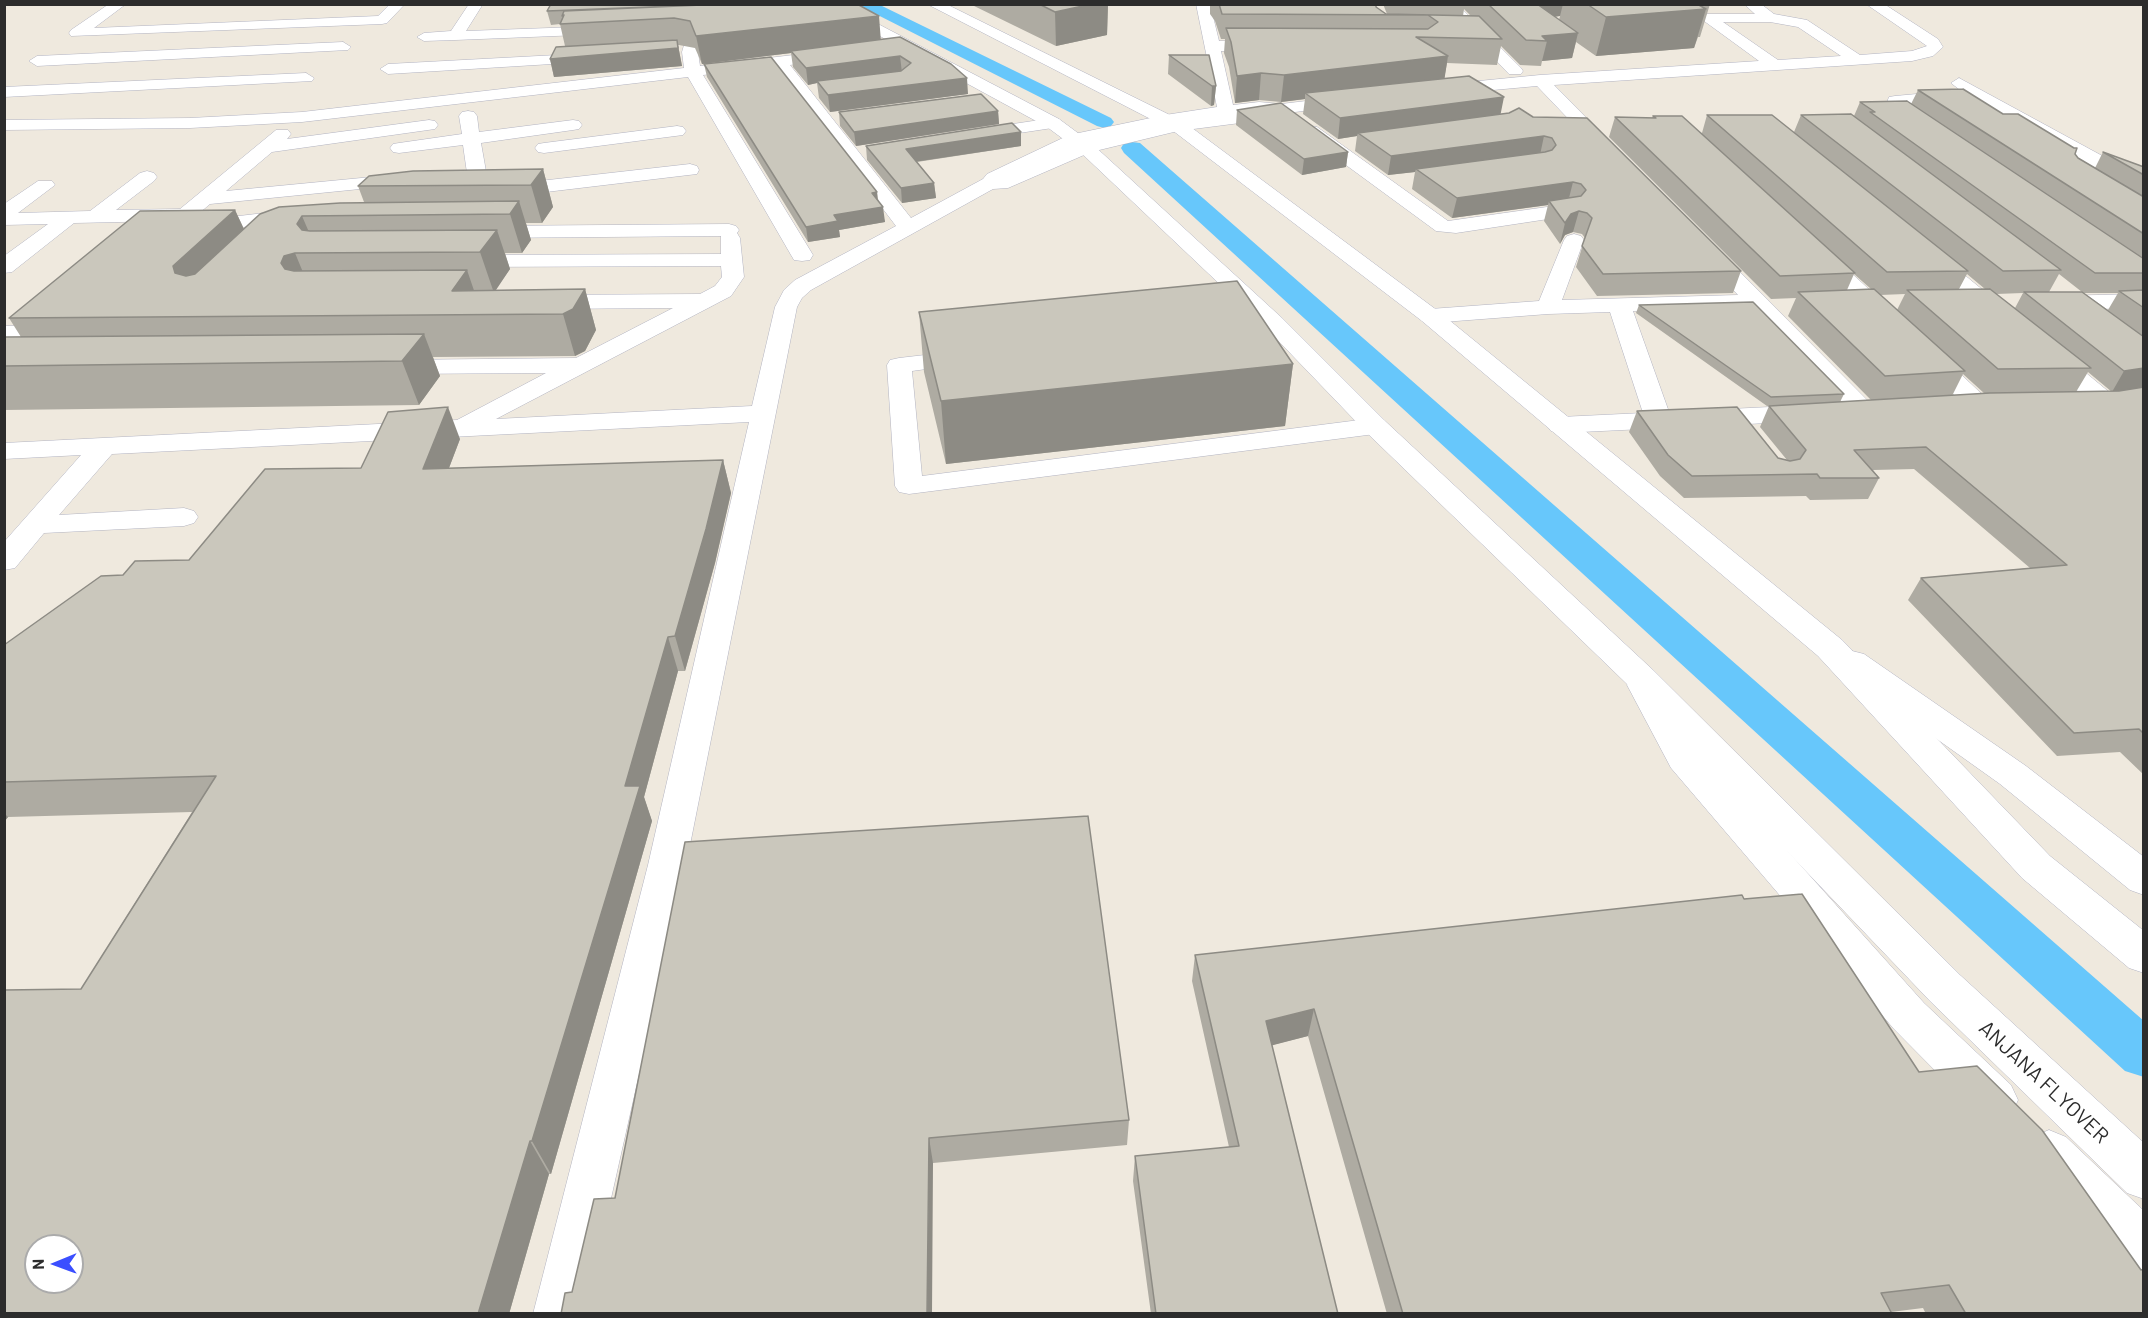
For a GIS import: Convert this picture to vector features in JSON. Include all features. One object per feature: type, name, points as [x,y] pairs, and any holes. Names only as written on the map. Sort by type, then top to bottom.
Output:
[{"type":"street","points":[[11,82],[37,61],[119,4]]},
{"type":"street","points":[[76,33],[382,20],[398,4]]},
{"type":"street","points":[[455,36],[476,4]]},
{"type":"street","points":[[934,4],[1172,123],[1430,316],[1830,648],[2013,775],[2144,879]]},
{"type":"street","points":[[1751,4],[1770,18]]},
{"type":"street","points":[[1417,93],[1497,84],[1537,76],[1608,75],[1912,56],[1928,53],[1935,47],[1933,42],[1873,4]]},
{"type":"street","points":[[1209,7],[1212,46],[1225,116]]},
{"type":"street","points":[[1433,11],[1452,8],[1515,71]]},
{"type":"street","points":[[204,28],[225,10]]},
{"type":"street","points":[[297,24],[310,11]]},
{"type":"street","name":"ANJANA FLYOVER","points":[[826,12],[865,32],[911,46],[1053,123],[1080,143],[1274,323],[1375,426],[1641,678],[1945,988],[2144,1176]]},
{"type":"street","points":[[537,32],[547,14]]},
{"type":"street","points":[[1774,64],[1703,15],[1770,18],[1802,23],[1857,59]]},
{"type":"street","points":[[684,52],[701,19]]},
{"type":"street","points":[[424,38],[615,29],[619,21]]},
{"type":"street","points":[[1233,27],[1238,46]]},
{"type":"street","points":[[538,90],[566,31]]},
{"type":"street","points":[[1458,34],[1479,34]]},
{"type":"street","points":[[1212,46],[1281,46]]},
{"type":"street","points":[[37,61],[343,47]]},
{"type":"street","points":[[1748,48],[1782,47]]},
{"type":"street","points":[[1804,47],[1838,47]]},
{"type":"street","points":[[684,52],[711,50]]},
{"type":"street","points":[[684,52],[693,72],[802,255]]},
{"type":"street","points":[[131,124],[219,53]]},
{"type":"street","points":[[4,136],[13,125],[131,124],[302,117],[856,53]]},
{"type":"street","points":[[1912,56],[2101,163],[2144,180]]},
{"type":"street","points":[[388,69],[610,57]]},
{"type":"street","points":[[779,62],[909,229]]},
{"type":"street","points":[[1592,64],[1608,75]]},
{"type":"street","points":[[1451,73],[1515,71],[1537,76],[1623,165]]},
{"type":"street","points":[[1484,72],[1497,84]]},
{"type":"street","points":[[11,82],[183,84],[306,78]]},
{"type":"street","points":[[561,87],[584,162]]},
{"type":"street","points":[[803,93],[825,90]]},
{"type":"street","points":[[1940,135],[1894,105],[1895,101],[1977,94]]},
{"type":"street","points":[[970,101],[1004,96]]},
{"type":"street","points":[[466,98],[475,165],[471,195],[690,170]]},
{"type":"street","points":[[559,1314],[667,865],[786,307],[792,295],[803,285],[990,183],[1001,184],[1080,143],[1172,123],[1225,116],[1271,114],[1281,109],[1360,99]]},
{"type":"street","points":[[1281,109],[1443,227],[1568,210]]},
{"type":"street","points":[[149,246],[302,117]]},
{"type":"street","points":[[266,147],[329,154],[406,128],[490,117]]},
{"type":"street","points":[[824,120],[847,117]]},
{"type":"street","points":[[2018,118],[2030,134],[2064,161],[2094,180]]},
{"type":"street","points":[[952,138],[1053,123]]},
{"type":"street","points":[[386,150],[573,125]]},
{"type":"street","points":[[204,199],[419,179],[406,128]]},
{"type":"street","points":[[532,150],[677,131]]},
{"type":"street","points":[[1332,147],[1355,144]]},
{"type":"street","points":[[850,154],[873,150]]},
{"type":"street","points":[[327,188],[329,154]]},
{"type":"street","points":[[456,175],[497,154]]},
{"type":"street","points":[[96,217],[147,177]]},
{"type":"street","points":[[1384,185],[1406,182]]},
{"type":"street","points":[[511,282],[572,184]]},
{"type":"street","points":[[4,213],[45,185]]},
{"type":"street","points":[[166,230],[321,212]]},
{"type":"street","points":[[4,219],[185,215]]},
{"type":"street","points":[[4,267],[70,217]]},
{"type":"street","points":[[458,428],[723,291],[733,277],[726,219],[542,232],[463,232]]},
{"type":"street","points":[[1560,425],[1877,411],[1761,305],[1690,233]]},
{"type":"street","points":[[1548,307],[1574,240]]},
{"type":"street","points":[[1802,240],[1872,304],[1990,404],[1945,407]]},
{"type":"street","points":[[1912,243],[2024,335],[2117,400],[2071,402]]},
{"type":"street","points":[[436,262],[732,260]]},
{"type":"street","points":[[2053,282],[2108,324]]},
{"type":"street","points":[[522,302],[704,301]]},
{"type":"street","points":[[1951,304],[2144,301]]},
{"type":"street","points":[[1836,306],[1906,304]]},
{"type":"street","points":[[1430,316],[1548,307],[1619,305],[1761,305],[1788,308]]},
{"type":"street","points":[[1619,305],[1658,419]]},
{"type":"street","points":[[25,355],[70,316]]},
{"type":"street","points":[[1239,327],[1274,323]]},
{"type":"street","points":[[4,333],[52,332]]},
{"type":"street","points":[[992,354],[898,365],[909,486],[1375,426]]},
{"type":"street","points":[[365,367],[580,365]]},
{"type":"street","points":[[4,451],[764,413]]},
{"type":"street","points":[[1734,416],[1757,444]]},
{"type":"street","points":[[4,561],[104,446]]},
{"type":"street","points":[[36,525],[184,517]]},
{"type":"street","points":[[1830,648],[2036,867],[2144,956]]},
{"type":"street","points":[[1641,678],[1684,759],[1909,1016],[2144,1246]]},
{"type":"building","points":[[551,4],[725,4],[547,11]]},
{"type":"building","points":[[725,4],[857,4],[879,16],[696,36],[690,21],[674,18],[560,24],[564,11]]},
{"type":"building","points":[[1039,4],[1092,4],[1055,12]]},
{"type":"building","points":[[1219,4],[1376,4],[1376,7],[1386,14],[1479,16],[1502,39],[1416,37],[1448,56],[1284,75],[1261,73],[1237,76],[1226,28],[1428,29],[1438,22],[1428,15],[1222,14]]},
{"type":"building","points":[[1488,4],[1537,4],[1578,33],[1542,36],[1547,41],[1526,40]]},
{"type":"building","points":[[1587,4],[1697,4],[1706,9],[1606,17]]},
{"type":"building","points":[[900,37],[951,64],[967,78],[828,95],[817,81],[901,71],[911,63],[900,56],[806,68],[791,51]]},
{"type":"building","points":[[677,40],[678,48],[550,59],[556,47]]},
{"type":"building","points":[[1169,55],[1209,55],[1216,86],[1212,86]]},
{"type":"building","points":[[771,57],[877,192],[872,193],[883,207],[834,215],[838,221],[806,227],[704,64]]},
{"type":"building","points":[[1469,76],[1504,97],[1340,118],[1305,93]]},
{"type":"building","points":[[1963,89],[2003,114],[2018,114],[2077,148],[2075,154],[2078,158],[2144,197],[2144,234],[1918,90]]},
{"type":"building","points":[[981,94],[998,111],[854,132],[839,112]]},
{"type":"building","points":[[1907,101],[2144,259],[2144,273],[2095,273],[1870,112],[1875,112],[1860,102]]},
{"type":"building","points":[[1281,103],[1348,152],[1304,159],[1237,110]]},
{"type":"building","points":[[1519,108],[1533,117],[1587,118],[1741,271],[1603,274],[1582,246],[1592,218],[1587,213],[1579,211],[1571,214],[1565,223],[1549,201],[1581,196],[1586,190],[1581,184],[1573,182],[1457,198],[1416,169],[1545,152],[1552,150],[1556,145],[1552,138],[1544,136],[1391,156],[1358,133],[1509,113]]},
{"type":"building","points":[[1851,114],[2061,270],[2003,271],[1801,115]]},
{"type":"building","points":[[1707,115],[1772,115],[1968,271],[1887,272]]},
{"type":"building","points":[[1653,116],[1682,116],[1855,273],[1780,276],[1615,117],[1656,118]]},
{"type":"building","points":[[1012,123],[1021,132],[906,149],[934,183],[901,188],[866,146]]},
{"type":"building","points":[[2103,152],[2144,167],[2144,175]]},
{"type":"building","points":[[543,169],[531,185],[358,186],[369,176],[413,171]]},
{"type":"building","points":[[519,201],[510,214],[302,216],[297,224],[302,230],[310,231],[497,230],[480,252],[295,253],[284,256],[281,263],[285,269],[294,271],[467,270],[452,291],[585,289],[573,309],[563,314],[9,318],[140,211],[235,210],[173,266],[175,273],[186,276],[195,274],[260,214],[279,207],[340,203]]},
{"type":"building","points":[[1237,281],[1293,364],[941,401],[919,312]]},
{"type":"building","points":[[1874,289],[1965,371],[1885,376],[1798,292]]},
{"type":"building","points":[[1990,289],[2091,368],[1998,369],[1907,290]]},
{"type":"building","points":[[2144,290],[2144,308],[2119,291]]},
{"type":"building","points":[[2024,292],[2082,292],[2144,337],[2144,368],[2124,371]]},
{"type":"building","points":[[1753,302],[1844,394],[1771,397],[1639,305]]},
{"type":"building","points":[[424,334],[402,361],[4,366],[4,337]]},
{"type":"building","points":[[2144,387],[2144,734],[2139,729],[2074,733],[1921,578],[2067,565],[1926,447],[1854,450],[1879,478],[1820,478],[1817,474],[1692,476],[1668,455],[1637,411],[1737,407],[1778,458],[1790,461],[1800,459],[1806,450],[1769,406],[1990,393],[2119,391]]},
{"type":"building","points":[[448,407],[423,469],[723,460],[675,636],[668,637],[625,786],[640,786],[478,1314],[4,1314],[4,990],[81,989],[216,776],[4,782],[4,645],[101,576],[123,575],[135,561],[189,560],[265,469],[361,468],[388,412]]},
{"type":"building","points":[[1088,816],[1129,1120],[929,1138],[927,1314],[561,1314],[565,1293],[572,1292],[594,1199],[615,1198],[685,842]]},
{"type":"building","points":[[1802,894],[1919,1072],[1977,1066],[2042,1130],[2141,1270],[2144,1269],[2144,1314],[1966,1314],[1949,1285],[1881,1293],[1892,1314],[1403,1314],[1314,1009],[1266,1021],[1338,1314],[1156,1314],[1135,1156],[1239,1146],[1195,955],[1742,895],[1744,899]]},
{"type":"waterway","points":[[864,4],[1104,122]]},
{"type":"waterway","points":[[1132,148],[2144,1054]]}]
